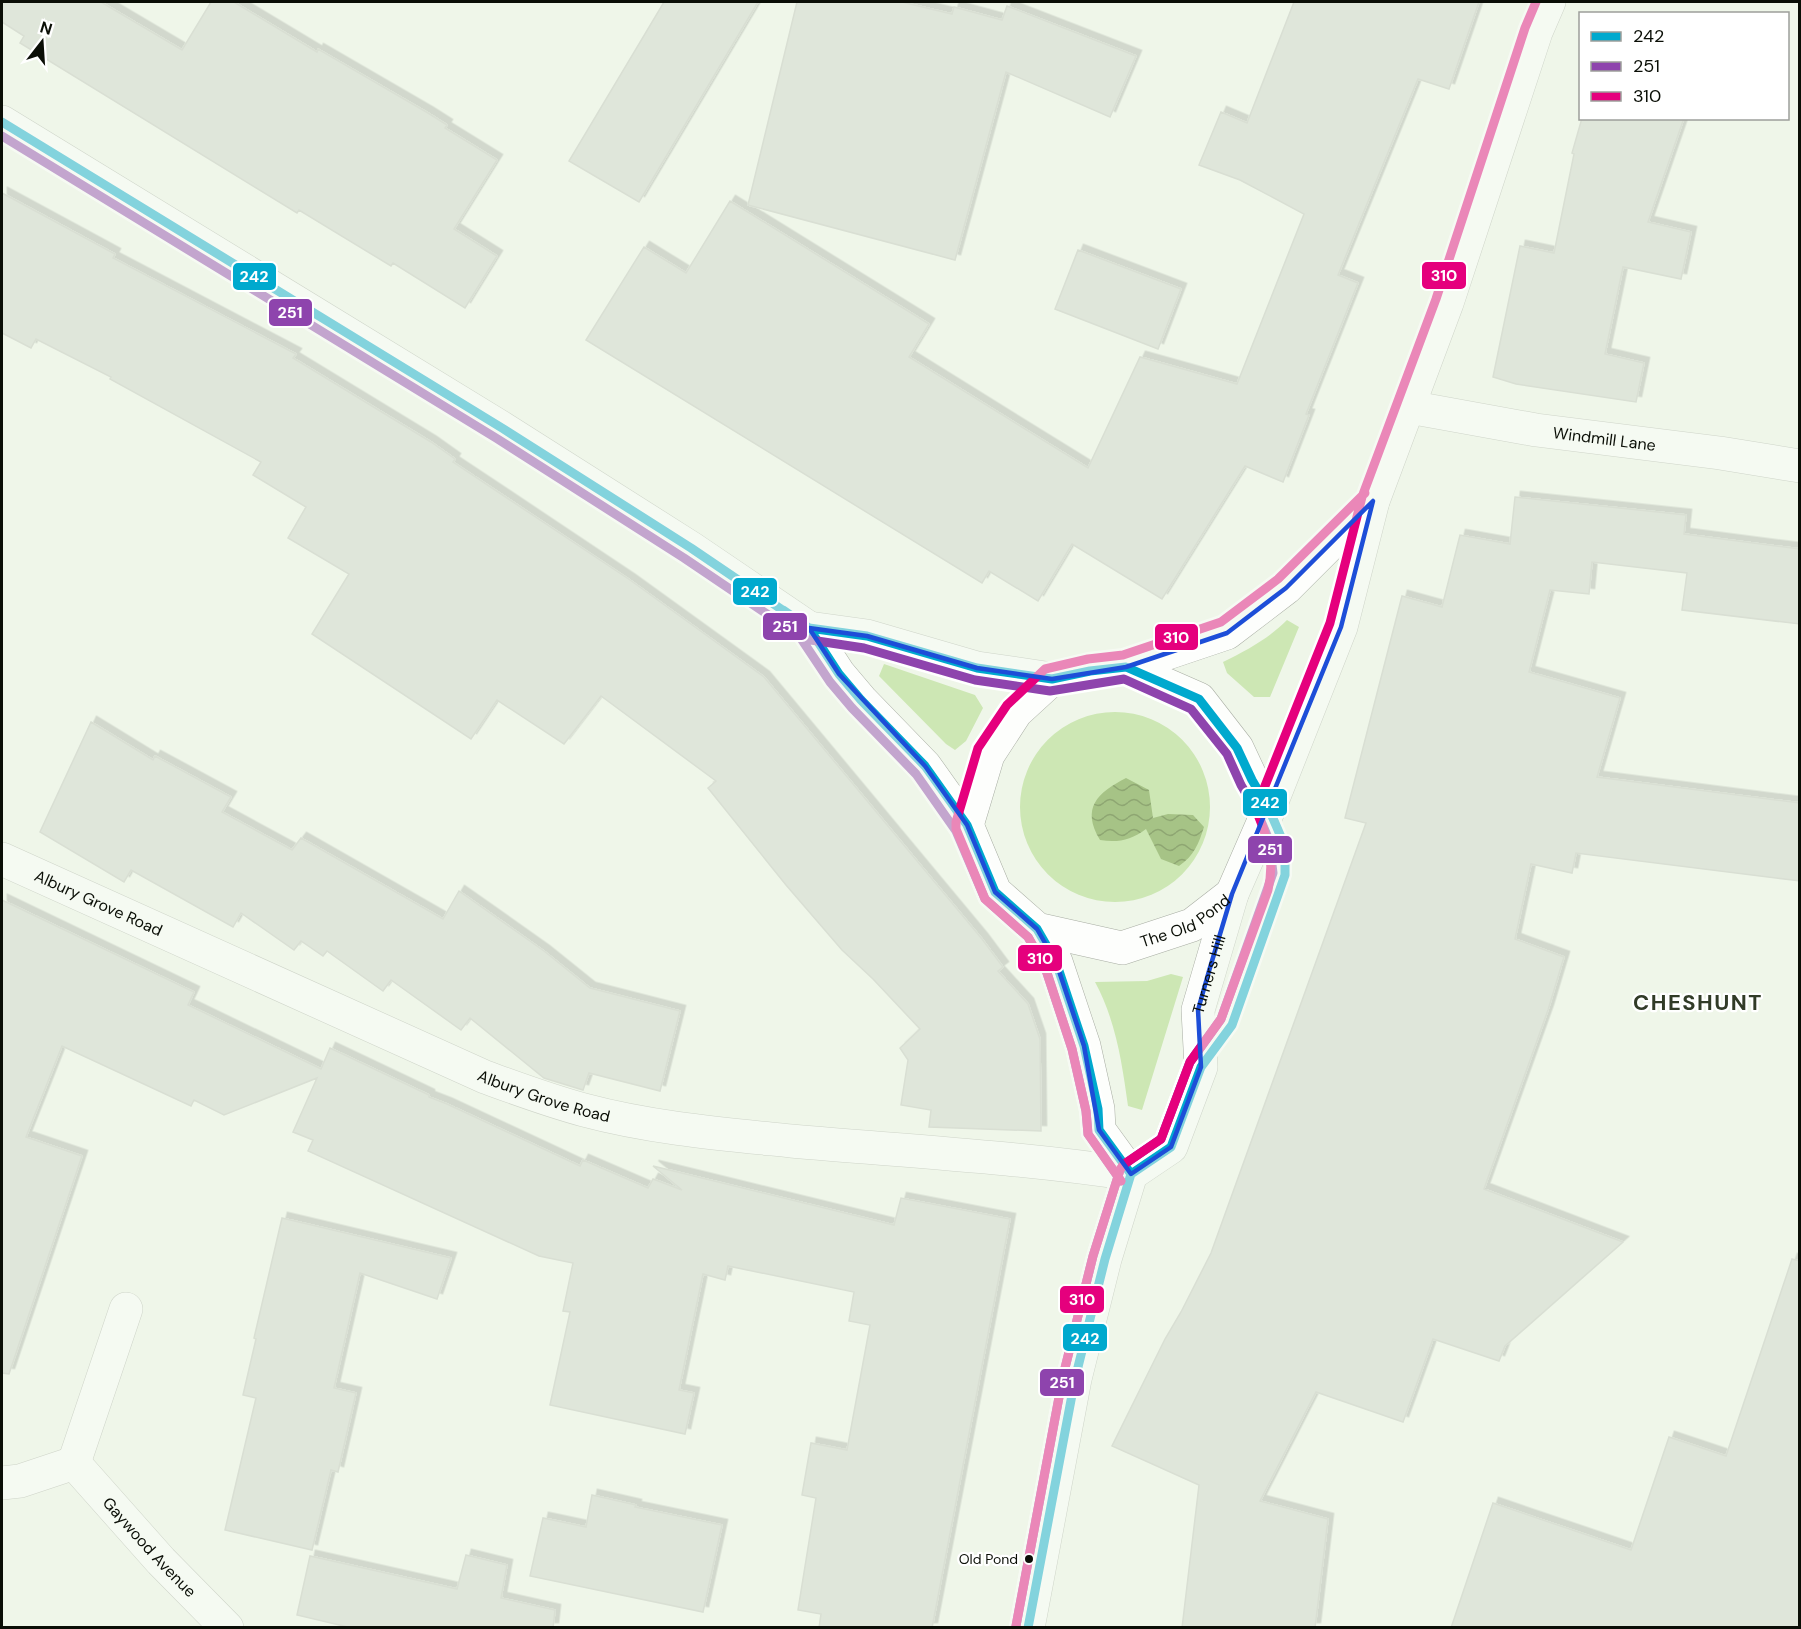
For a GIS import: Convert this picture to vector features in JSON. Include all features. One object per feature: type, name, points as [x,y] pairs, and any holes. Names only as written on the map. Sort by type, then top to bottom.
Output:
[{"type":"main road","points":[[1269,809],[1341,627],[1373,501],[1447,303],[1536,32],[1549,2]]},
{"type":"main road","points":[[2,122],[502,428],[691,548],[809,628],[867,636],[977,668],[1053,679],[1090,671],[1125,667],[1227,633],[1286,588],[1373,501]]},
{"type":"main road","name":"Windmill Lane","points":[[1409,407],[1536,430],[1720,453],[1800,466]]},
{"type":"main road","name":"The Old Pond","points":[[809,628],[839,674],[925,766],[967,825],[995,892],[1037,929],[1122,948],[1192,926],[1232,894],[1269,809]]},
{"type":"main road","points":[[1125,667],[1199,699],[1238,748],[1252,780],[1269,809]]},
{"type":"main road","points":[[967,825],[988,755],[1016,711],[1053,679]]},
{"type":"main road","name":"Albury Grove Road","points":[[2,859],[485,1077],[584,1110],[641,1123],[744,1136],[1075,1166],[1131,1174]]},
{"type":"main road","name":"Turners Hill","points":[[1131,1174],[1171,1147],[1201,1067],[1198,1010],[1232,894]]},
{"type":"main road","points":[[1028,1628],[1075,1379],[1131,1174],[1099,1130],[1096,1098],[1084,1047],[1056,962],[1037,929]]},
{"type":"main road","points":[[2,1483],[20,1481],[74,1463],[126,1309]]},
{"type":"main road","name":"Gaywood Avenue","points":[[74,1463],[161,1561],[227,1628]]},
{"type":"highlighted area","points":[[1373,501],[1341,627],[1232,894],[1198,1010],[1201,1067],[1171,1147],[1131,1174],[1099,1130],[1084,1046],[1056,962],[1037,929],[995,892],[967,825],[925,766],[839,674],[809,628],[867,636],[977,668],[1052,679],[1126,667],[1227,633],[1286,588]]},
{"type":"shaded area","points":[[1287,620],[1299,627],[1270,697],[1254,697],[1227,673],[1223,662],[1265,638]]},
{"type":"shaded area","points":[[884,664],[975,695],[983,708],[966,741],[955,750],[946,744],[879,676]]},
{"type":"shaded area","points":[[1106,712],[1124,712],[1160,723],[1175,733],[1189,747],[1206,779],[1210,807],[1206,835],[1199,852],[1189,867],[1175,881],[1143,898],[1124,902],[1106,902],[1070,891],[1055,881],[1041,867],[1024,835],[1020,816],[1020,798],[1031,762],[1041,747],[1055,733],[1087,716]]},
{"type":"shaded area","points":[[1171,974],[1183,977],[1142,1110],[1128,1106],[1113,1027],[1095,982],[1147,981]]},
{"type":"water","points":[[1126,778],[1149,790],[1153,818],[1168,814],[1193,815],[1204,827],[1195,849],[1179,866],[1161,859],[1146,829],[1124,840],[1100,840],[1094,829],[1092,810],[1100,796]]},
{"type":"building","points":[[2,2],[101,2],[182,50],[211,2],[234,2],[317,52],[318,49],[428,113],[447,125],[445,128],[497,160],[454,229],[497,256],[465,308],[393,263],[391,266],[299,210],[297,213],[20,43],[24,36],[2,22]]},
{"type":"building","points":[[664,2],[758,2],[639,202],[569,161]]},
{"type":"building","points":[[797,2],[902,2],[952,14],[954,7],[1002,20],[1007,6],[1136,56],[1110,117],[1006,72],[955,260],[748,205]]},
{"type":"building","points":[[1294,2],[1479,2],[1449,89],[1418,79],[1338,275],[1358,283],[1306,414],[1309,415],[1283,482],[1245,466],[1162,599],[1072,544],[1038,601],[989,571],[982,583],[586,340],[644,247],[686,273],[730,201],[929,324],[909,357],[1088,468],[1140,357],[1237,384],[1304,214],[1240,180],[1199,165],[1221,112],[1247,123]]},
{"type":"building","points":[[1581,120],[1683,120],[1648,222],[1691,232],[1681,279],[1623,267],[1605,354],[1644,363],[1636,402],[1516,384],[1493,377],[1520,246],[1554,253],[1574,154],[1572,153]]},
{"type":"building","points":[[2,193],[115,254],[113,258],[296,354],[293,358],[431,442],[455,459],[453,462],[630,580],[764,677],[982,939],[1003,967],[998,971],[1028,1004],[1040,1039],[1041,1131],[929,1127],[931,1110],[901,1105],[908,1060],[900,1048],[920,1029],[842,950],[786,885],[708,788],[716,781],[601,696],[564,744],[497,700],[471,739],[312,634],[349,574],[288,538],[306,507],[253,475],[261,462],[110,379],[111,377],[36,339],[31,348],[2,333]]},
{"type":"building","points":[[1078,250],[1181,289],[1158,349],[1055,309]]},
{"type":"building","points":[[1515,497],[1686,515],[1684,534],[1800,549],[1800,624],[1682,610],[1687,573],[1592,562],[1589,594],[1550,590],[1529,672],[1620,698],[1597,777],[1800,803],[1800,881],[1576,853],[1572,873],[1531,864],[1515,939],[1564,957],[1548,1010],[1484,1189],[1623,1242],[1505,1346],[1499,1361],[1433,1339],[1403,1422],[1316,1392],[1260,1501],[1328,1519],[1315,1628],[1182,1628],[1199,1485],[1112,1446],[1211,1253],[1366,823],[1345,818],[1402,596],[1442,607],[1460,535],[1510,544]]},
{"type":"building","points":[[91,722],[153,760],[155,756],[231,797],[222,812],[292,850],[301,838],[443,919],[459,891],[544,951],[590,988],[680,1011],[660,1091],[589,1073],[583,1090],[544,1078],[470,1018],[461,1030],[391,980],[383,991],[327,951],[323,956],[301,941],[294,950],[241,913],[233,927],[131,870],[124,882],[40,832]]},
{"type":"building","points":[[2,900],[194,992],[188,1005],[321,1069],[330,1048],[429,1097],[580,1166],[583,1160],[648,1188],[653,1179],[682,1190],[653,1166],[894,1225],[901,1198],[1010,1219],[932,1628],[819,1628],[821,1614],[798,1610],[816,1498],[802,1495],[811,1443],[847,1450],[870,1325],[849,1321],[854,1292],[728,1266],[725,1280],[703,1274],[679,1390],[694,1393],[685,1434],[550,1405],[570,1312],[563,1311],[573,1263],[539,1256],[308,1151],[313,1140],[293,1132],[317,1078],[224,1115],[194,1100],[191,1106],[62,1046],[26,1137],[82,1156],[9,1374],[2,1373]]},
{"type":"building","points":[[282,1218],[451,1258],[437,1299],[360,1273],[334,1388],[356,1393],[338,1472],[331,1470],[312,1550],[225,1530],[256,1398],[243,1395]]},
{"type":"building","points":[[1792,1259],[1800,1261],[1800,1628],[1451,1628],[1493,1503],[1631,1550],[1669,1437],[1726,1456]]},
{"type":"building","points":[[592,1495],[636,1505],[635,1507],[722,1525],[703,1612],[530,1576],[543,1518],[586,1527]]},
{"type":"building","points":[[466,1555],[507,1565],[501,1598],[555,1610],[553,1628],[352,1628],[297,1615],[310,1556],[457,1589]]},
{"type":"transit line","name":"310","points":[[1016,1626],[1063,1376],[1093,1256],[1120,1170],[1123,1165],[1161,1139],[1190,1062],[1221,1019],[1268,890],[1270,860],[1257,806],[1330,623],[1362,497],[1436,299],[1525,28],[1536,2]]},
{"type":"transit line","name":"242","points":[[2,122],[502,428],[691,548],[809,628],[867,636],[977,668],[1052,679],[1090,671],[1126,667],[1199,699],[1237,748],[1281,837],[1285,875],[1232,1025],[1201,1067],[1171,1147],[1131,1174],[1105,1259],[1075,1379],[1028,1628]]},
{"type":"transit line","name":"251","points":[[2,136],[496,438],[684,558],[804,639],[864,648],[975,680],[1050,691],[1124,679],[1191,709],[1227,754],[1269,840],[1273,873],[1221,1019],[1190,1062],[1161,1139],[1123,1165],[1120,1170],[1093,1256],[1063,1376],[1016,1626]]},
{"type":"transit line","name":"310","points":[[1121,1181],[1088,1134],[1086,1111],[1072,1049],[1045,967],[1028,937],[985,899],[956,829],[956,822],[978,748],[1007,705],[1045,669],[1088,659],[1123,655],[1221,622],[1278,579],[1365,493]]},
{"type":"transit line","name":"242","points":[[783,610],[809,628],[839,674],[925,766],[967,825],[995,892],[1037,929],[1056,962],[1084,1046],[1098,1109],[1099,1130],[1131,1174]]},
{"type":"transit line","name":"251","points":[[776,620],[800,637],[830,682],[852,708],[916,774],[956,831],[985,899],[1028,937],[1045,967],[1072,1049],[1086,1111],[1088,1134],[1121,1181]]},
{"type":"place","name":"Old Pond","points":[[1029,1559]]},
{"type":"district","name":"CHESHUNT","points":[[1698,1002]]}]
